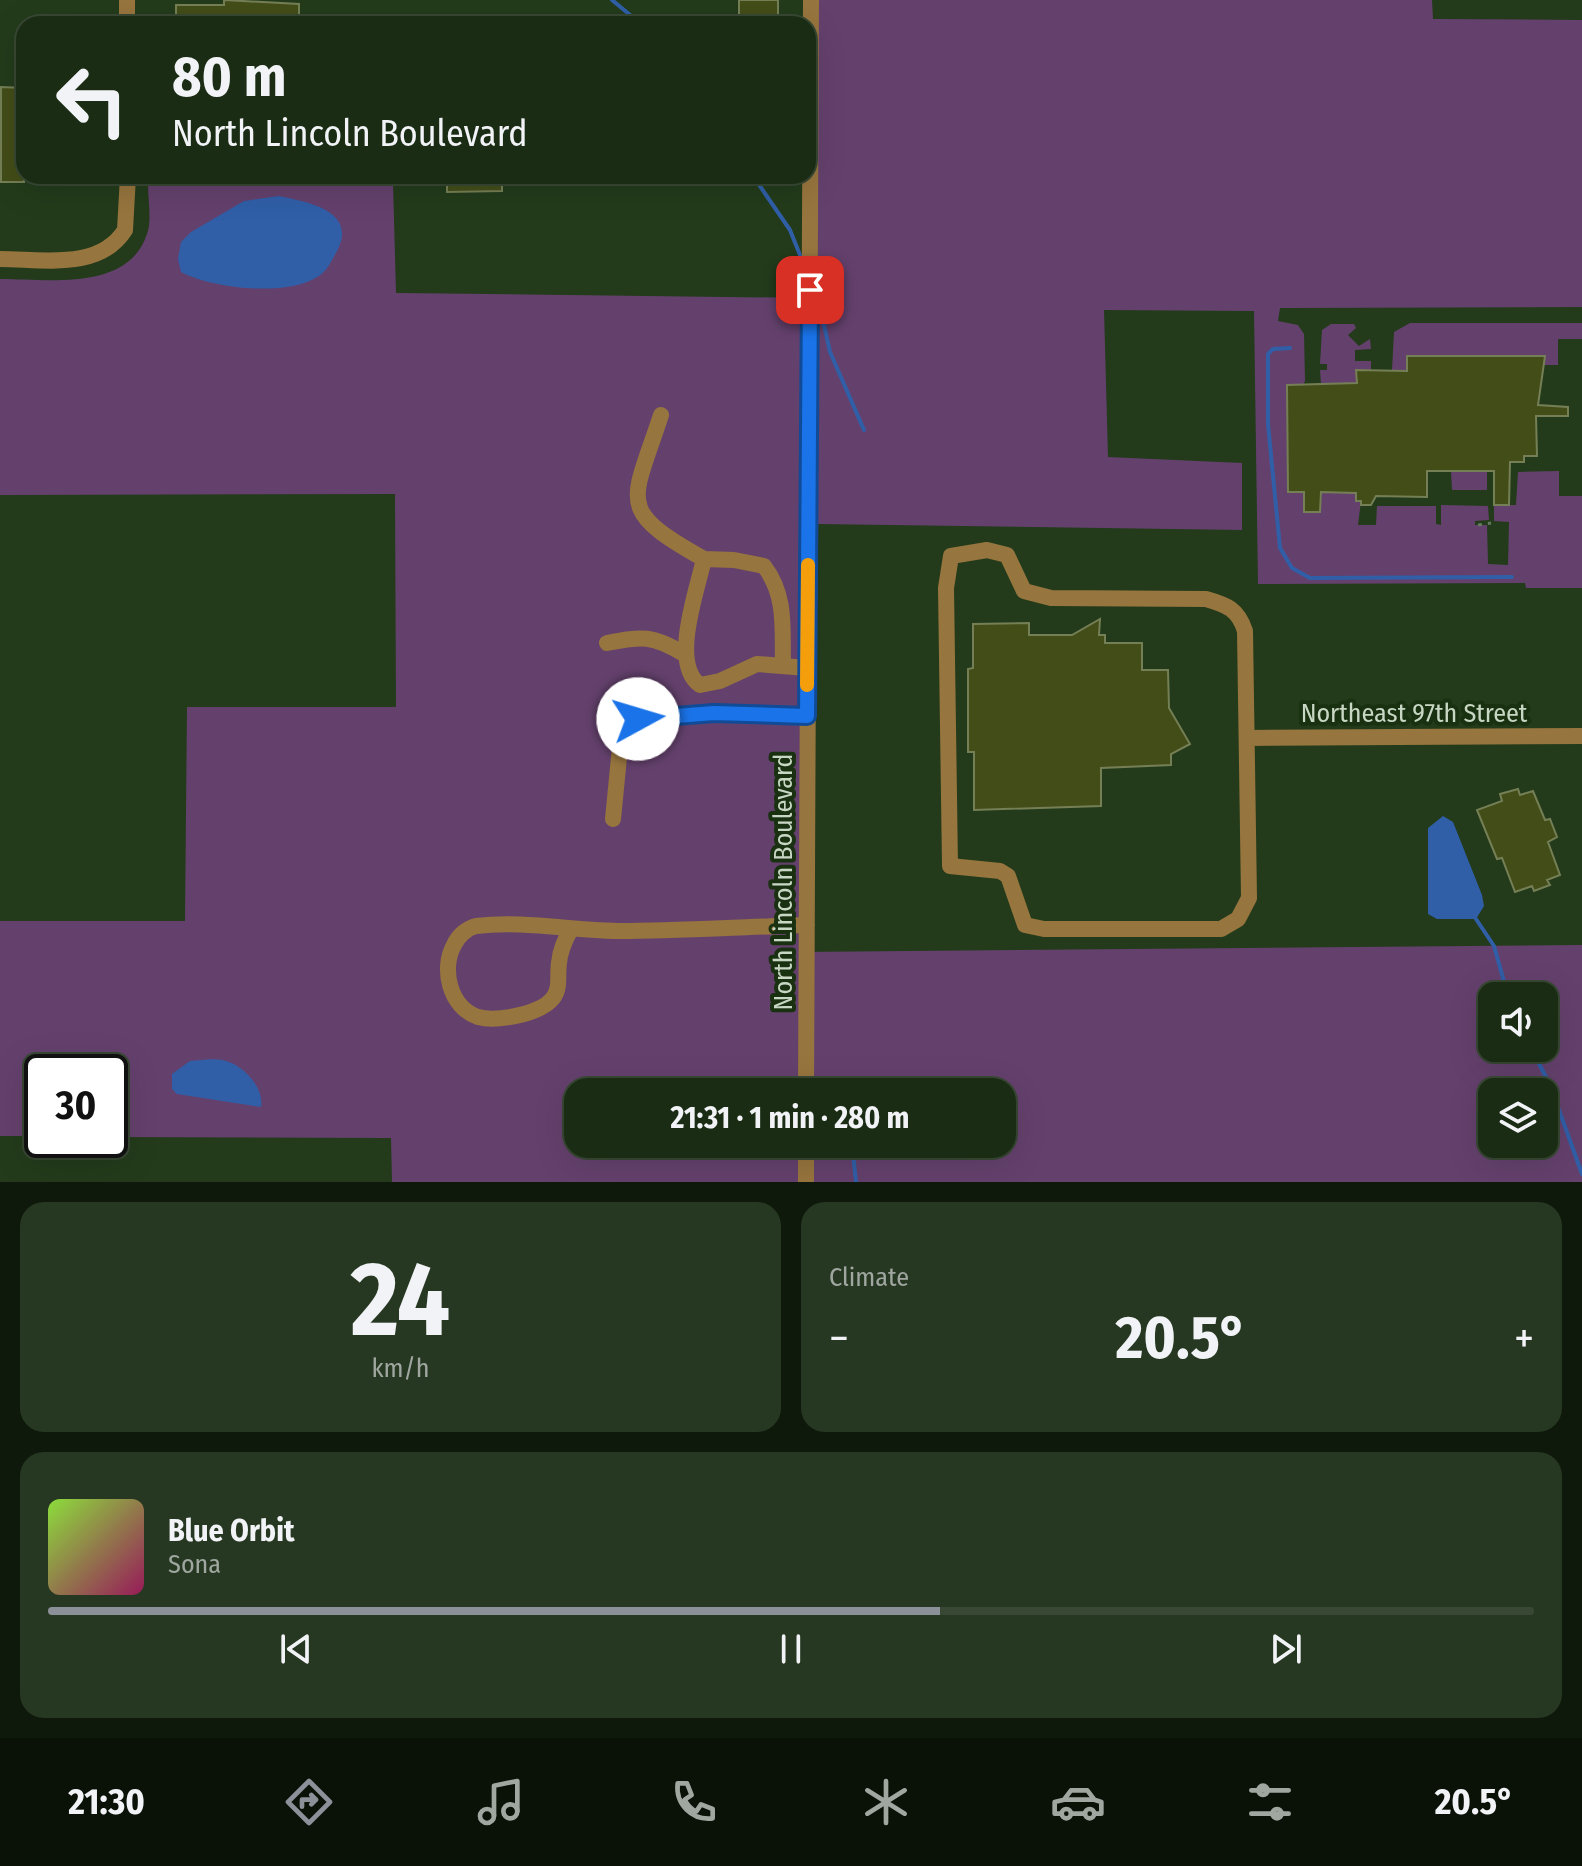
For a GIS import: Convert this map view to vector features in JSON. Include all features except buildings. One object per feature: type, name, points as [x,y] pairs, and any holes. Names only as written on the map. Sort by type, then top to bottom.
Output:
[{"type":"street","points":[[0,259],[79,259],[103,253],[125,230],[128,184]]},
{"type":"street","name":"North Lincoln Boulevard","points":[[806,1078],[810,184]]},
{"type":"street","points":[[661,415],[641,475],[638,510],[648,525],[704,559],[734,560],[764,566],[778,584],[782,604],[783,665]]},
{"type":"street","points":[[987,550],[1007,555],[1024,591],[1051,598],[1206,599],[1228,606],[1240,616],[1245,631],[1247,738],[1249,898],[1238,919],[1221,929],[1044,929],[1025,925],[1008,876],[1000,871],[950,866],[946,588],[951,556],[987,550]]},
{"type":"street","points":[[704,559],[684,654],[687,671],[700,685],[720,681],[757,664],[807,668]]},
{"type":"street","points":[[607,643],[645,637],[660,639],[684,654]]},
{"type":"street","points":[[613,819],[621,737],[638,719],[714,713],[807,716]]},
{"type":"street","name":"Northeast 97th Street","points":[[1247,738],[1582,736]]},
{"type":"street","points":[[571,929],[562,946],[558,987],[552,1000],[534,1010],[507,1017],[479,1017],[464,1008],[451,990],[448,956],[458,937],[472,927],[571,929],[628,931],[807,925]]},
{"type":"street","points":[[806,1158],[806,1182]]},
{"type":"path","points":[[1478,525],[1491,523]]},
{"type":"shaded area","points":[[817,0],[1432,0],[1433,19],[1582,20],[1582,307],[1280,308],[1278,321],[1298,325],[1304,334],[1305,381],[1303,385],[1287,385],[1288,491],[1304,492],[1305,512],[1320,511],[1322,492],[1337,492],[1356,480],[1356,500],[1361,501],[1358,525],[1376,525],[1377,506],[1436,506],[1436,524],[1441,525],[1441,505],[1488,506],[1489,520],[1475,521],[1475,525],[1487,525],[1488,564],[1508,565],[1509,522],[1494,521],[1494,505],[1516,505],[1518,472],[1559,471],[1559,496],[1582,496],[1582,588],[1526,588],[1525,583],[1258,584],[1254,311],[1104,310],[1108,457],[1242,463],[1242,530],[818,524],[803,535],[800,952],[1582,945],[1582,1182],[392,1182],[391,1138],[128,1137],[128,1054],[24,1054],[24,1136],[0,1136],[0,921],[185,921],[187,707],[396,707],[395,494],[0,495],[0,279],[84,278],[123,266],[137,253],[147,234],[150,217],[148,185],[393,184],[396,293],[816,298]]},
{"type":"shaded area","points":[[1410,323],[1582,323],[1582,339],[1558,339],[1558,365],[1544,365],[1544,356],[1407,356],[1407,371],[1392,370],[1394,332]]},
{"type":"shaded area","points":[[1331,324],[1354,324],[1356,328],[1348,335],[1359,346],[1370,339],[1371,349],[1355,350],[1355,361],[1371,361],[1371,370],[1356,370],[1357,383],[1321,384],[1320,370],[1327,370],[1327,364],[1320,364],[1322,330]]},
{"type":"shaded area","points":[[1451,471],[1487,471],[1487,490],[1452,490]]},
{"type":"water","points":[[279,196],[316,205],[336,218],[341,226],[342,237],[337,251],[322,274],[289,287],[250,288],[212,283],[181,272],[178,259],[181,242],[191,232],[244,201]]},
{"type":"water","points":[[1443,816],[1453,822],[1482,895],[1484,906],[1476,919],[1437,919],[1428,914],[1428,828]]},
{"type":"water","points":[[225,1060],[235,1065],[257,1086],[261,1107],[177,1094],[172,1089],[172,1074],[190,1061]]},
{"type":"waterway","points":[[612,0],[631,16]]},
{"type":"waterway","points":[[758,184],[790,230],[802,260]]},
{"type":"waterway","points":[[816,289],[830,352],[864,430]]},
{"type":"waterway","points":[[1290,348],[1273,349],[1268,354],[1268,424],[1280,548],[1292,568],[1310,578],[1512,577]]},
{"type":"waterway","points":[[1476,919],[1494,946],[1504,982]]},
{"type":"waterway","points":[[1538,1062],[1550,1085],[1582,1174]]},
{"type":"waterway","points":[[853,1158],[856,1182]]},
{"type":"slow traffic","points":[[807,685],[808,565]]},
{"type":"route","points":[[638,719],[714,713],[807,716],[810,290]]}]
